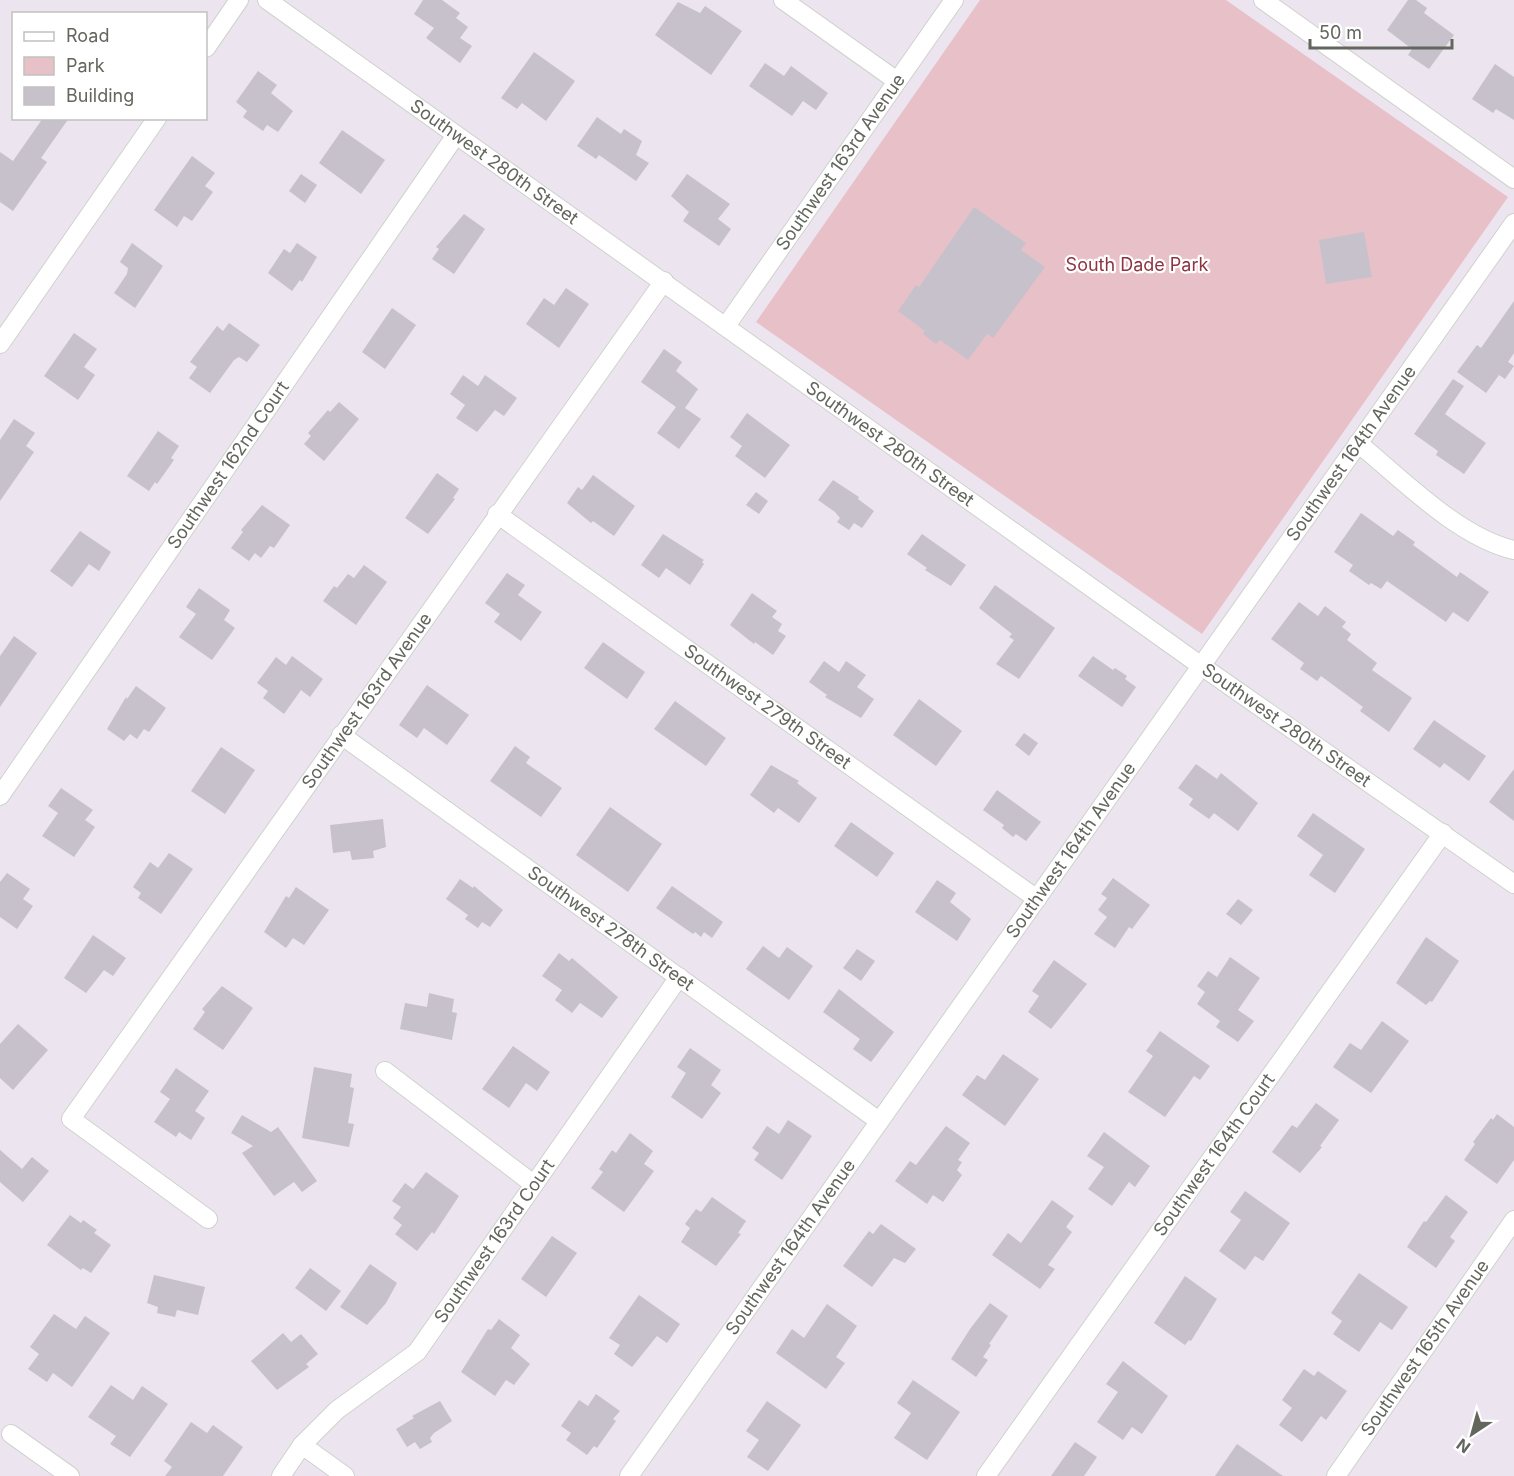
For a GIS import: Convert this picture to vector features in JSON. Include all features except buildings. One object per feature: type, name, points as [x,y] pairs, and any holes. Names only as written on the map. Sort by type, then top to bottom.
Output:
[{"type":"street","points":[[207,47],[239,0]]},
{"type":"street","name":"Southwest 280th Street","points":[[267,0],[1200,665],[1514,884]]},
{"type":"street","points":[[783,0],[897,81]]},
{"type":"street","name":"Southwest 163rd Avenue","points":[[726,326],[954,0]]},
{"type":"street","points":[[1263,0],[1514,179]]},
{"type":"street","points":[[0,344],[156,120]]},
{"type":"street","name":"Southwest 162nd Court","points":[[0,796],[456,135]]},
{"type":"street","name":"Southwest 164th Avenue","points":[[629,1476],[1514,223]]},
{"type":"street","name":"Southwest 163rd Avenue","points":[[208,1219],[71,1119],[664,281]]},
{"type":"street","points":[[1358,443],[1454,522],[1499,547],[1514,550]]},
{"type":"street","name":"Southwest 279th Street","points":[[497,514],[1037,899]]},
{"type":"street","name":"Southwest 278th Street","points":[[341,735],[879,1121]]},
{"type":"street","name":"Southwest 164th Court","points":[[986,1476],[1443,833]]},
{"type":"street","name":"Southwest 163rd Court","points":[[281,1476],[303,1445],[337,1410],[417,1352],[532,1183],[679,977]]},
{"type":"street","points":[[385,1071],[532,1183]]},
{"type":"street","name":"Southwest 165th Avenue","points":[[1336,1476],[1514,1220]]},
{"type":"street","points":[[10,1434],[70,1476]]},
{"type":"street","points":[[303,1445],[345,1476]]},
{"type":"green space","name":"South Dade Park","points":[[980,0],[1226,0],[1508,197],[1202,634],[756,322]]}]
